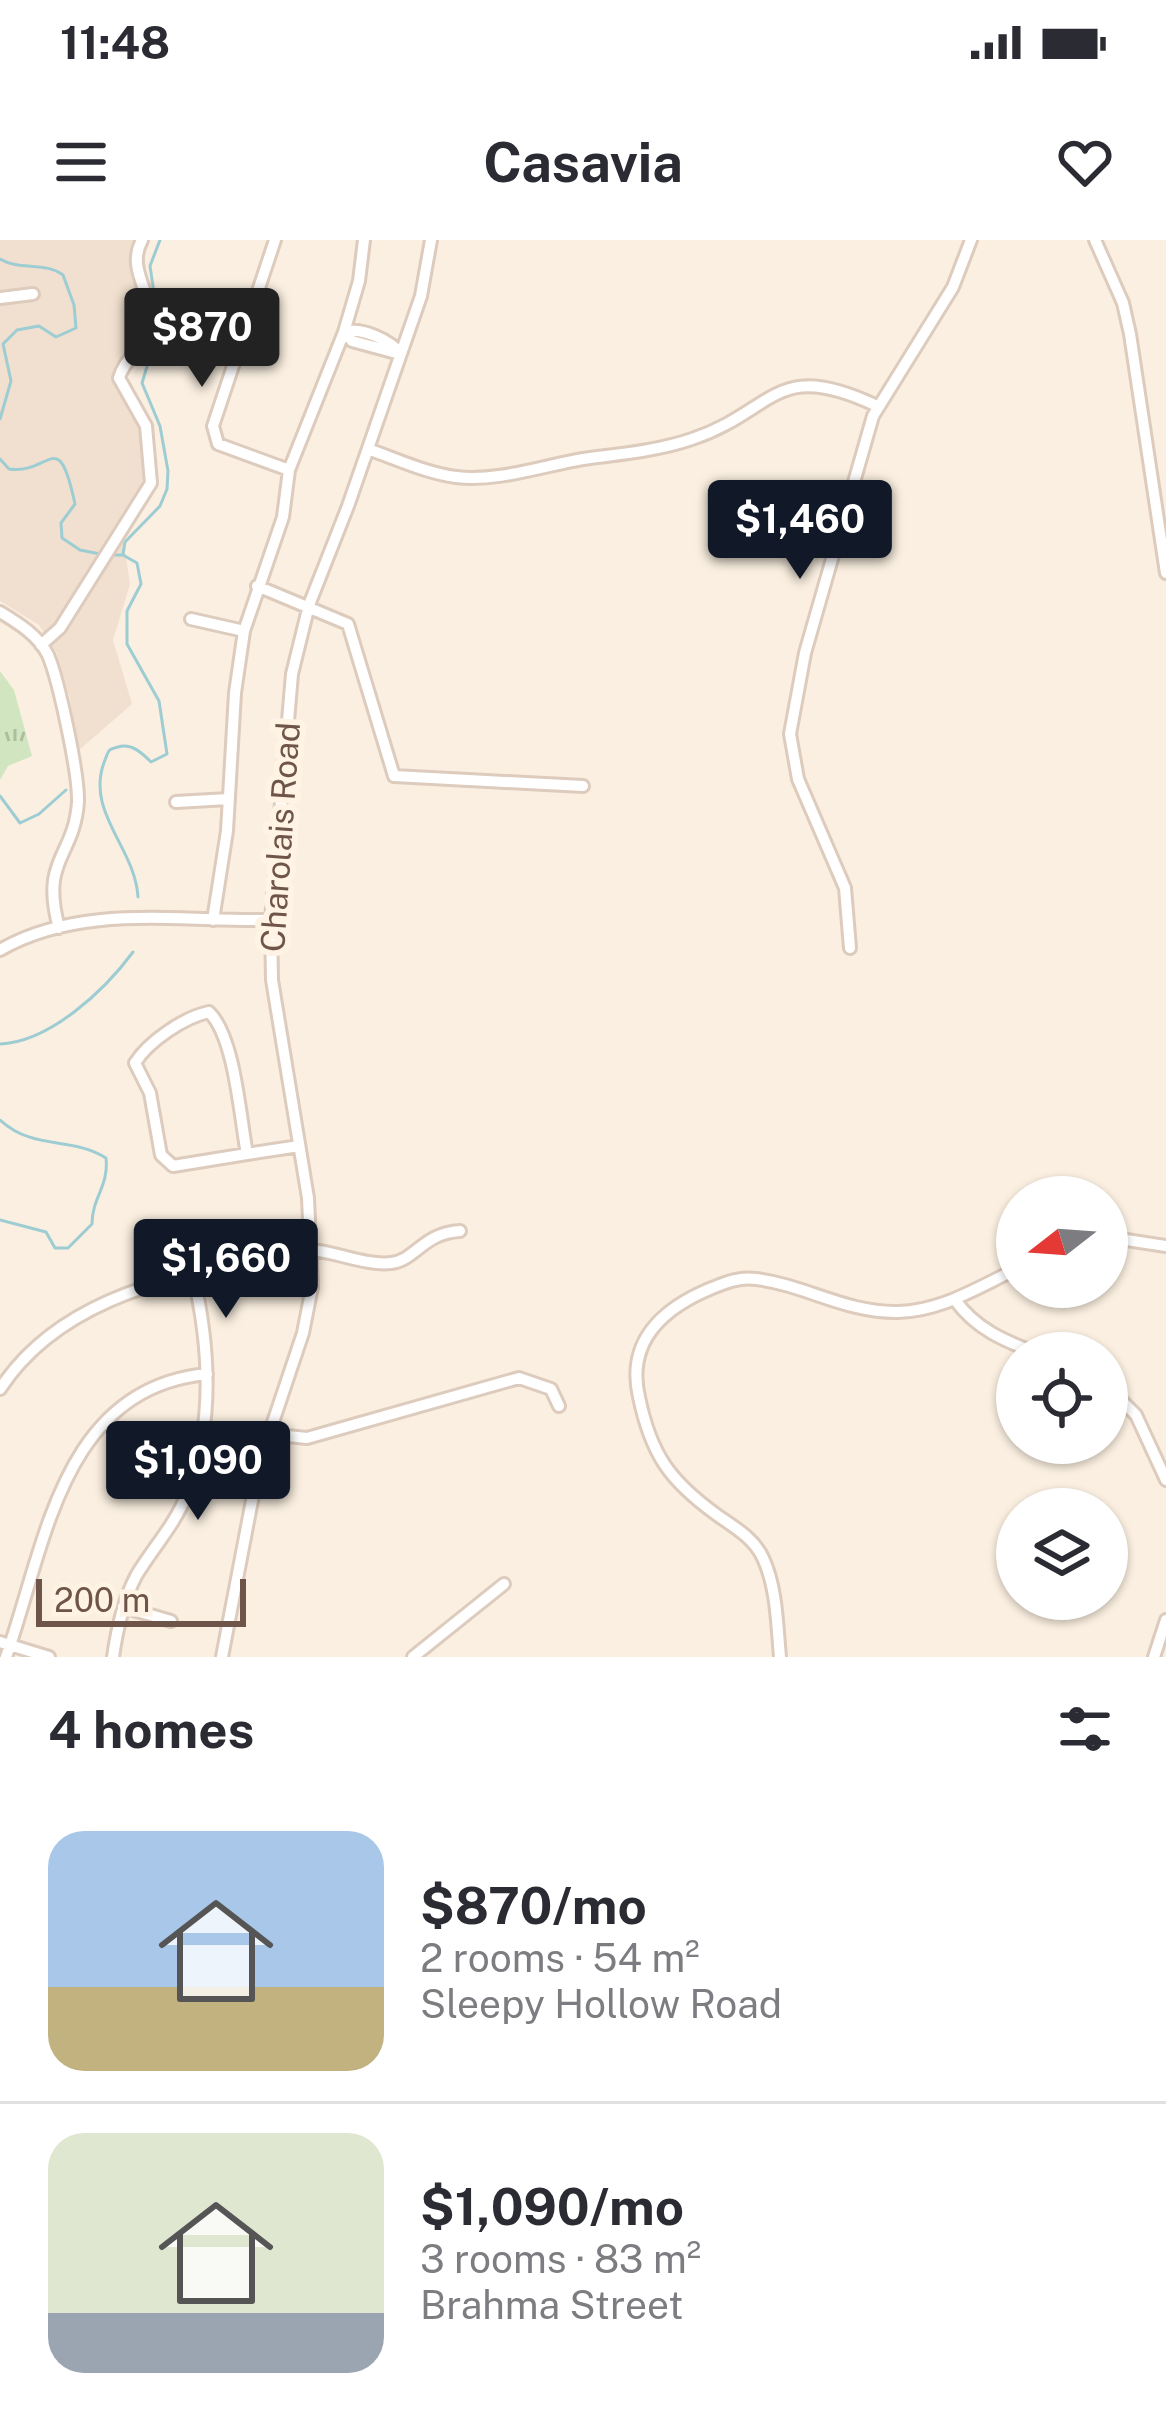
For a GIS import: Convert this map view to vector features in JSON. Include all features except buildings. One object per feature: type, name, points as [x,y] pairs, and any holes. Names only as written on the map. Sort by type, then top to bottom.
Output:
[{"type":"street","points":[[41,644],[60,628],[151,483],[146,426],[119,378],[150,328],[149,306],[135,260],[142,240]]},
{"type":"street","points":[[275,240],[213,436],[218,444],[290,470]]},
{"type":"street","points":[[213,920],[244,631],[283,517],[290,470],[344,332],[359,280],[364,240]]},
{"type":"street","name":"Charolais Road","points":[[222,1657],[268,1434],[309,1312],[312,1250],[274,997],[271,920],[290,689],[309,605],[421,296],[431,240]]},
{"type":"street","points":[[850,948],[844,889],[798,779],[790,734],[820,595],[877,406],[952,287],[971,240]]},
{"type":"street","points":[[1095,240],[1123,303],[1130,334],[1166,573]]},
{"type":"street","points":[[0,298],[33,294]]},
{"type":"street","points":[[344,332],[352,341],[401,354]]},
{"type":"street","points":[[368,449],[452,476],[493,476],[682,442],[721,427],[772,393],[798,386],[838,389],[877,406]]},
{"type":"street","points":[[257,586],[348,624],[394,776],[583,786]]},
{"type":"street","points":[[0,612],[41,644],[54,677],[78,797],[52,880],[59,928]]},
{"type":"street","points":[[190,619],[244,631]]},
{"type":"street","points":[[176,802],[228,799]]},
{"type":"street","points":[[0,950],[59,928],[113,918],[271,920]]},
{"type":"street","points":[[247,1154],[224,1038],[216,1019],[208,1012],[198,1014],[144,1050],[135,1063],[150,1093],[161,1155],[173,1166],[299,1146]]},
{"type":"street","points":[[312,1250],[389,1264],[440,1232],[460,1231]]},
{"type":"street","points":[[1128,1240],[1166,1246]]},
{"type":"street","points":[[0,1388],[24,1359],[68,1323],[106,1303],[193,1274],[248,1266]]},
{"type":"street","points":[[113,1657],[134,1580],[186,1496],[206,1414],[204,1327],[193,1274]]},
{"type":"street","points":[[780,1657],[776,1612],[762,1555],[751,1539],[677,1483],[652,1448],[637,1392],[635,1367],[641,1343],[671,1308],[736,1279],[765,1281],[874,1311],[916,1311],[955,1300],[996,1280]]},
{"type":"street","points":[[955,1300],[968,1317],[996,1337]]},
{"type":"street","points":[[49,1657],[5,1648],[63,1486],[84,1444],[113,1412],[145,1391],[207,1374]]},
{"type":"street","points":[[268,1434],[308,1438],[519,1378],[551,1389],[559,1406]]},
{"type":"street","points":[[1128,1407],[1166,1480]]},
{"type":"street","points":[[413,1657],[504,1584]]},
{"type":"street","points":[[123,1607],[171,1622]]},
{"type":"street","points":[[1154,1657],[1166,1620]]},
{"type":"shaded area","points":[[0,240],[148,240],[138,258],[155,318],[123,379],[149,426],[154,485],[123,537],[130,584],[113,640],[132,704],[78,751],[56,652],[39,625],[0,601]]},
{"type":"green space","points":[[0,671],[14,690],[32,756],[8,766],[0,780]]},
{"type":"waterway","points":[[123,554],[125,542],[160,506],[167,489],[160,426],[142,383],[159,327],[150,266],[160,240]]},
{"type":"waterway","points":[[0,259],[63,275],[76,328],[56,337],[39,326],[17,330],[3,344],[11,381],[0,419]]},
{"type":"waterway","points":[[0,459],[9,469],[58,459],[75,504],[61,523],[62,538],[80,550],[100,554]]},
{"type":"waterway","points":[[110,555],[123,555],[137,563],[141,584],[127,611],[127,644],[159,701],[167,754],[151,762],[132,748],[112,749],[100,778],[105,813],[129,862],[138,897]]},
{"type":"waterway","points":[[0,796],[20,823],[39,814],[66,790]]},
{"type":"waterway","points":[[0,1044],[38,1034],[75,1012],[133,952]]},
{"type":"waterway","points":[[0,1120],[26,1136],[106,1158],[92,1224],[68,1248],[55,1248],[46,1232],[0,1220]]}]
